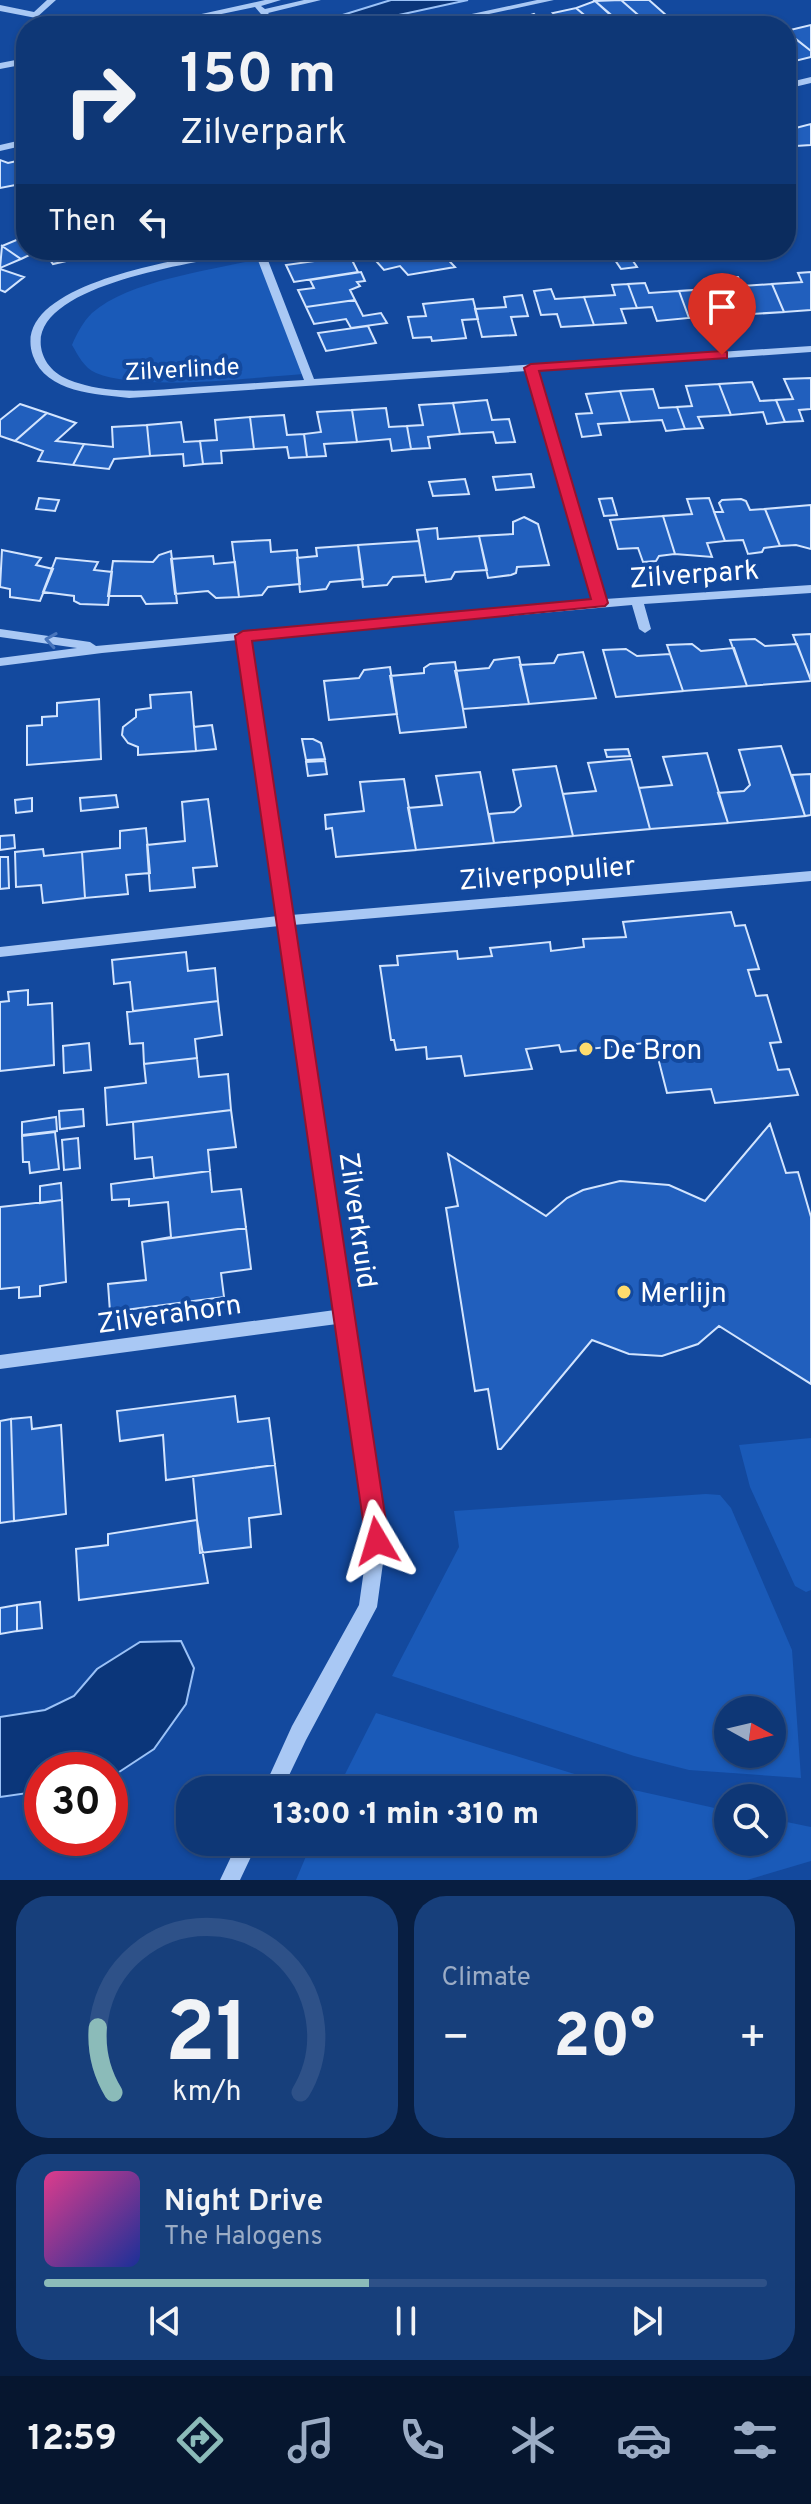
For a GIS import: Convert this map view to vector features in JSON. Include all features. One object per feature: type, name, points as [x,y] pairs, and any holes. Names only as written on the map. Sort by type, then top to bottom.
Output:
[{"type":"street","points":[[0,8],[36,15],[52,0]]},
{"type":"street","points":[[230,16],[277,0]]},
{"type":"street","points":[[211,16],[317,0]]},
{"type":"street","points":[[470,16],[550,0]]},
{"type":"street","points":[[259,8],[267,16]]},
{"type":"street","name":"Zilverlinde","points":[[201,260],[118,279],[73,294],[46,316],[35,344],[38,361],[57,379],[77,386],[129,395],[309,380],[811,349]]},
{"type":"street","points":[[263,260],[309,380]]},
{"type":"street","points":[[531,368],[600,603]]},
{"type":"street","name":"Zilverpark","points":[[0,662],[102,649],[600,603],[811,589]]},
{"type":"street","points":[[637,601],[645,629]]},
{"type":"street","name":"Zilverpark","points":[[0,633],[102,649]]},
{"type":"street","name":"Zilverkruid","points":[[243,636],[377,1541],[368,1607],[279,1776]]},
{"type":"street","name":"Zilverpopulier","points":[[287,920],[811,876]]},
{"type":"street","points":[[0,952],[287,920]]},
{"type":"street","name":"Zilverahorn","points":[[0,1362],[344,1316]]},
{"type":"street","points":[[230,1880],[241,1856]]},
{"type":"shaded area","points":[[391,0],[468,0],[394,16],[339,16]]},
{"type":"shaded area","points":[[258,260],[306,374],[198,382],[141,382],[116,379],[88,368],[72,345],[92,313],[127,292],[171,278]]},
{"type":"shaded area","points":[[811,1438],[811,1590],[806,1592],[795,1586],[750,1487],[739,1445]]},
{"type":"shaded area","points":[[720,1495],[731,1508],[792,1650],[801,1778],[689,1770],[634,1756],[392,1676],[459,1547],[454,1511]]},
{"type":"shaded area","points":[[181,1641],[194,1668],[186,1704],[154,1749],[128,1766],[128,1752],[24,1752],[24,1794],[0,1797],[0,1717],[45,1710],[74,1696],[97,1669],[140,1642]]},
{"type":"shaded area","points":[[376,1713],[581,1776],[344,1776]]},
{"type":"shaded area","points":[[636,1790],[714,1808],[714,1856],[786,1856],[786,1822],[811,1827],[811,1861],[747,1880],[296,1880],[306,1856],[636,1856]]},
{"type":"building","points":[[621,0],[649,0],[667,16],[639,16]]},
{"type":"building","points":[[621,0],[639,16],[612,16],[595,1]]},
{"type":"building","points":[[595,1],[612,16],[586,16],[576,8]]},
{"type":"building","points":[[576,8],[585,16],[556,16],[553,13]]},
{"type":"building","points":[[811,25],[811,51],[796,39],[796,29]]},
{"type":"building","points":[[796,39],[811,51],[811,57],[796,61]]},
{"type":"building","points":[[811,124],[811,145],[796,146],[796,128]]},
{"type":"building","points":[[0,160],[16,161],[16,185],[0,188]]},
{"type":"building","points":[[16,240],[16,256],[2,246]]},
{"type":"building","points":[[2,246],[19,260],[0,268]]},
{"type":"building","points":[[352,260],[358,272],[294,282],[286,265]]},
{"type":"building","points":[[375,260],[448,260],[455,267],[408,275],[400,266],[384,270]]},
{"type":"building","points":[[615,260],[632,260],[637,267],[621,269]]},
{"type":"building","points":[[0,269],[24,277],[5,292],[0,290]]},
{"type":"building","points":[[361,272],[365,281],[357,282],[360,286],[350,290],[355,300],[306,307],[298,290],[314,288],[310,280]]},
{"type":"building","points":[[811,272],[811,310],[784,312],[772,284],[802,282],[798,273]]},
{"type":"building","points":[[738,277],[742,286],[772,284],[784,312],[752,314],[747,301],[732,302],[721,278]]},
{"type":"building","points":[[721,278],[732,302],[716,303],[721,316],[689,318],[679,291],[709,289],[705,279]]},
{"type":"building","points":[[645,283],[649,293],[679,291],[689,318],[657,321],[652,307],[637,308],[628,284]]},
{"type":"building","points":[[628,284],[637,308],[621,309],[626,323],[594,325],[584,297],[615,295],[612,285]]},
{"type":"building","points":[[551,289],[555,299],[584,297],[594,325],[561,327],[557,314],[541,315],[534,291]]},
{"type":"building","points":[[522,295],[528,316],[511,317],[516,335],[482,337],[475,309],[506,307],[504,297]]},
{"type":"building","points":[[473,299],[478,319],[462,320],[466,338],[432,341],[431,337],[413,338],[408,317],[426,316],[423,304]]},
{"type":"building","points":[[355,300],[363,316],[381,313],[387,323],[351,328],[346,319],[314,324],[306,307]]},
{"type":"building","points":[[368,326],[376,343],[326,351],[318,333]]},
{"type":"building","points":[[811,378],[811,409],[799,410],[803,421],[785,422],[776,400],[793,399],[784,379]]},
{"type":"building","points":[[752,382],[760,401],[776,400],[785,422],[767,424],[763,412],[731,415],[719,384]]},
{"type":"building","points":[[719,384],[731,415],[698,417],[703,428],[685,429],[677,407],[692,406],[686,386]]},
{"type":"building","points":[[653,389],[659,408],[677,407],[685,429],[666,431],[662,420],[630,422],[620,391]]},
{"type":"building","points":[[620,391],[630,422],[598,424],[601,435],[582,437],[576,414],[592,413],[586,394]]},
{"type":"building","points":[[487,400],[492,420],[509,419],[515,442],[496,443],[493,432],[460,434],[453,403]]},
{"type":"building","points":[[453,403],[460,434],[428,437],[430,448],[411,449],[407,426],[423,425],[419,405]]},
{"type":"building","points":[[20,404],[47,413],[15,441],[0,436],[0,420]]},
{"type":"building","points":[[386,408],[389,427],[407,426],[411,449],[392,451],[390,439],[357,442],[352,410]]},
{"type":"building","points":[[352,410],[357,442],[324,444],[326,456],[307,457],[304,434],[321,432],[317,412]]},
{"type":"building","points":[[47,413],[76,423],[56,441],[84,444],[73,465],[38,461],[43,451],[15,441]]},
{"type":"building","points":[[284,415],[287,435],[304,434],[307,457],[289,458],[287,447],[254,449],[250,417]]},
{"type":"building","points":[[250,417],[254,449],[221,451],[222,463],[203,464],[200,441],[217,440],[215,420]]},
{"type":"building","points":[[181,422],[184,442],[200,441],[203,464],[184,466],[183,454],[150,456],[147,425]]},
{"type":"building","points":[[147,425],[150,456],[114,459],[109,469],[73,465],[84,444],[113,447],[112,427]]},
{"type":"building","points":[[531,474],[534,487],[496,490],[493,477]]},
{"type":"building","points":[[465,479],[469,494],[433,496],[429,482]]},
{"type":"building","points":[[39,498],[59,500],[55,511],[36,509]]},
{"type":"building","points":[[612,498],[617,515],[604,516],[599,499]]},
{"type":"building","points":[[709,498],[725,541],[707,543],[712,557],[675,554],[663,516],[692,514],[687,499]]},
{"type":"building","points":[[722,500],[746,501],[750,510],[765,509],[780,546],[748,554],[743,540],[725,541],[714,512],[723,512],[719,503]]},
{"type":"building","points":[[811,505],[811,549],[796,545],[780,546],[765,509]]},
{"type":"building","points":[[663,516],[675,554],[643,562],[638,548],[618,549],[610,520]]},
{"type":"building","points":[[524,517],[538,524],[549,565],[517,567],[516,573],[511,575],[488,578],[479,536],[513,534],[513,522]]},
{"type":"building","points":[[437,528],[438,539],[479,536],[487,570],[455,572],[451,579],[426,582],[417,530]]},
{"type":"building","points":[[270,540],[271,552],[297,550],[300,584],[268,587],[262,595],[239,597],[232,542]]},
{"type":"building","points":[[419,541],[425,575],[393,577],[387,585],[363,587],[358,545]]},
{"type":"building","points":[[358,545],[363,579],[330,582],[326,589],[300,592],[297,558],[317,556],[316,548]]},
{"type":"building","points":[[2,550],[41,558],[36,565],[53,569],[40,601],[10,597],[10,589],[0,587]]},
{"type":"building","points":[[171,551],[177,603],[146,604],[141,596],[108,596],[113,561],[153,562],[159,555]]},
{"type":"building","points":[[213,556],[214,564],[235,562],[239,597],[216,598],[208,591],[175,594],[171,559]]},
{"type":"building","points":[[56,558],[98,562],[94,570],[112,572],[108,605],[80,604],[74,601],[74,596],[43,592]]},
{"type":"building","points":[[811,634],[811,680],[793,635]]},
{"type":"building","points":[[755,639],[765,646],[797,644],[811,681],[747,686],[730,640]]},
{"type":"building","points":[[692,644],[701,651],[734,648],[747,686],[683,691],[667,645]]},
{"type":"building","points":[[626,649],[637,656],[670,654],[683,691],[616,697],[603,650]]},
{"type":"building","points":[[583,652],[596,698],[529,704],[520,665],[554,663],[558,655]]},
{"type":"building","points":[[519,657],[529,704],[463,709],[455,671],[489,668],[494,660]]},
{"type":"building","points":[[455,662],[466,727],[400,733],[390,676],[424,673],[424,668],[430,664]]},
{"type":"building","points":[[390,667],[397,714],[329,720],[324,681],[359,678],[364,670]]},
{"type":"building","points":[[191,692],[196,751],[138,755],[138,747],[128,743],[122,735],[123,727],[136,717],[136,710],[151,708],[150,695]]},
{"type":"building","points":[[99,699],[101,759],[27,765],[27,726],[42,725],[42,717],[57,716],[57,703]]},
{"type":"building","points":[[212,725],[216,749],[196,751],[194,727]]},
{"type":"building","points":[[302,739],[321,743],[325,759],[306,760]]},
{"type":"building","points":[[781,746],[805,816],[728,823],[718,793],[744,791],[750,785],[739,750]]},
{"type":"building","points":[[628,749],[630,756],[607,757],[605,750]]},
{"type":"building","points":[[707,753],[728,823],[650,829],[639,788],[672,785],[663,757]]},
{"type":"building","points":[[631,759],[650,829],[573,836],[563,794],[596,791],[588,763]]},
{"type":"building","points":[[325,761],[327,774],[308,776],[306,762]]},
{"type":"building","points":[[556,766],[573,836],[494,843],[489,814],[514,812],[521,806],[513,770]]},
{"type":"building","points":[[480,772],[494,843],[416,850],[408,808],[442,805],[436,776]]},
{"type":"building","points":[[811,774],[811,815],[805,816],[792,775]]},
{"type":"building","points":[[404,779],[416,850],[336,857],[332,828],[326,829],[325,815],[364,811],[360,782]]},
{"type":"building","points":[[116,795],[118,807],[81,811],[80,798]]},
{"type":"building","points":[[32,798],[32,811],[16,813],[15,800]]},
{"type":"building","points":[[208,799],[217,866],[193,868],[195,887],[150,891],[147,845],[185,841],[182,802]]},
{"type":"building","points":[[146,828],[150,873],[126,875],[128,894],[85,898],[82,852],[120,848],[120,831]]},
{"type":"building","points":[[14,835],[15,848],[0,850],[0,836]]},
{"type":"building","points":[[43,849],[44,856],[82,852],[85,898],[43,903],[41,885],[16,887],[15,852]]},
{"type":"building","points":[[0,857],[8,857],[9,888],[0,889]]},
{"type":"building","points":[[731,912],[735,926],[745,925],[759,969],[748,970],[756,996],[767,995],[781,1042],[770,1043],[778,1070],[789,1069],[798,1095],[715,1103],[711,1089],[667,1093],[654,1042],[561,1052],[559,1045],[526,1049],[532,1069],[465,1076],[461,1056],[427,1059],[426,1047],[396,1050],[394,1040],[391,1040],[380,966],[398,965],[397,956],[457,951],[458,959],[492,956],[490,948],[550,942],[551,951],[584,947],[583,939],[626,937],[623,922]]},
{"type":"building","points":[[186,952],[188,971],[215,968],[218,1001],[133,1011],[130,982],[114,984],[112,960]]},
{"type":"building","points":[[28,990],[28,1005],[52,1003],[54,1065],[0,1071],[0,1002],[9,1001],[8,992]]},
{"type":"building","points":[[218,1001],[222,1035],[195,1039],[197,1058],[144,1064],[143,1043],[130,1044],[127,1012]]},
{"type":"building","points":[[89,1043],[91,1070],[64,1073],[63,1046]]},
{"type":"building","points":[[197,1058],[199,1077],[228,1074],[231,1110],[107,1125],[105,1088],[146,1083],[144,1064]]},
{"type":"building","points":[[83,1109],[84,1126],[60,1129],[59,1111]]},
{"type":"building","points":[[231,1110],[236,1147],[208,1150],[210,1171],[154,1178],[152,1157],[135,1159],[133,1122]]},
{"type":"building","points":[[56,1117],[57,1131],[22,1135],[22,1122]]},
{"type":"building","points":[[770,1124],[786,1173],[798,1172],[811,1217],[811,1384],[719,1326],[698,1344],[662,1356],[629,1354],[592,1340],[498,1449],[488,1389],[475,1391],[446,1208],[458,1206],[448,1154],[546,1216],[567,1198],[583,1190],[620,1181],[669,1185],[705,1201]]},
{"type":"building","points":[[55,1132],[59,1169],[30,1173],[29,1162],[23,1162],[22,1136]]},
{"type":"building","points":[[78,1138],[80,1168],[64,1170],[62,1140]]},
{"type":"building","points":[[210,1171],[212,1192],[241,1189],[246,1228],[142,1242],[171,1237],[168,1202],[129,1206],[129,1199],[112,1200],[111,1184]]},
{"type":"building","points":[[61,1183],[62,1200],[40,1203],[40,1186]]},
{"type":"building","points":[[62,1200],[66,1282],[40,1286],[40,1296],[19,1298],[19,1287],[0,1289],[0,1207]]},
{"type":"building","points":[[246,1228],[251,1269],[221,1273],[224,1297],[110,1312],[108,1284],[146,1280],[142,1242]]},
{"type":"building","points":[[235,1396],[238,1422],[269,1418],[275,1465],[166,1480],[163,1435],[120,1441],[117,1411]]},
{"type":"building","points":[[31,1417],[32,1429],[61,1425],[66,1514],[14,1521],[11,1419]]},
{"type":"building","points":[[11,1419],[14,1521],[0,1523],[0,1421]]},
{"type":"building","points":[[275,1465],[281,1514],[249,1518],[251,1547],[200,1553],[193,1476]]},
{"type":"building","points":[[197,1520],[208,1583],[79,1600],[76,1549],[108,1545],[108,1534]]},
{"type":"building","points":[[40,1602],[42,1628],[17,1631],[17,1605]]},
{"type":"building","points":[[17,1605],[17,1631],[0,1634],[0,1608]]},
{"type":"place","name":"De Bron","points":[[586,1049]]},
{"type":"place","name":"Merlijn","points":[[624,1292]]},
{"type":"route","points":[[377,1541],[243,636],[600,603],[531,368],[722,355]]}]
